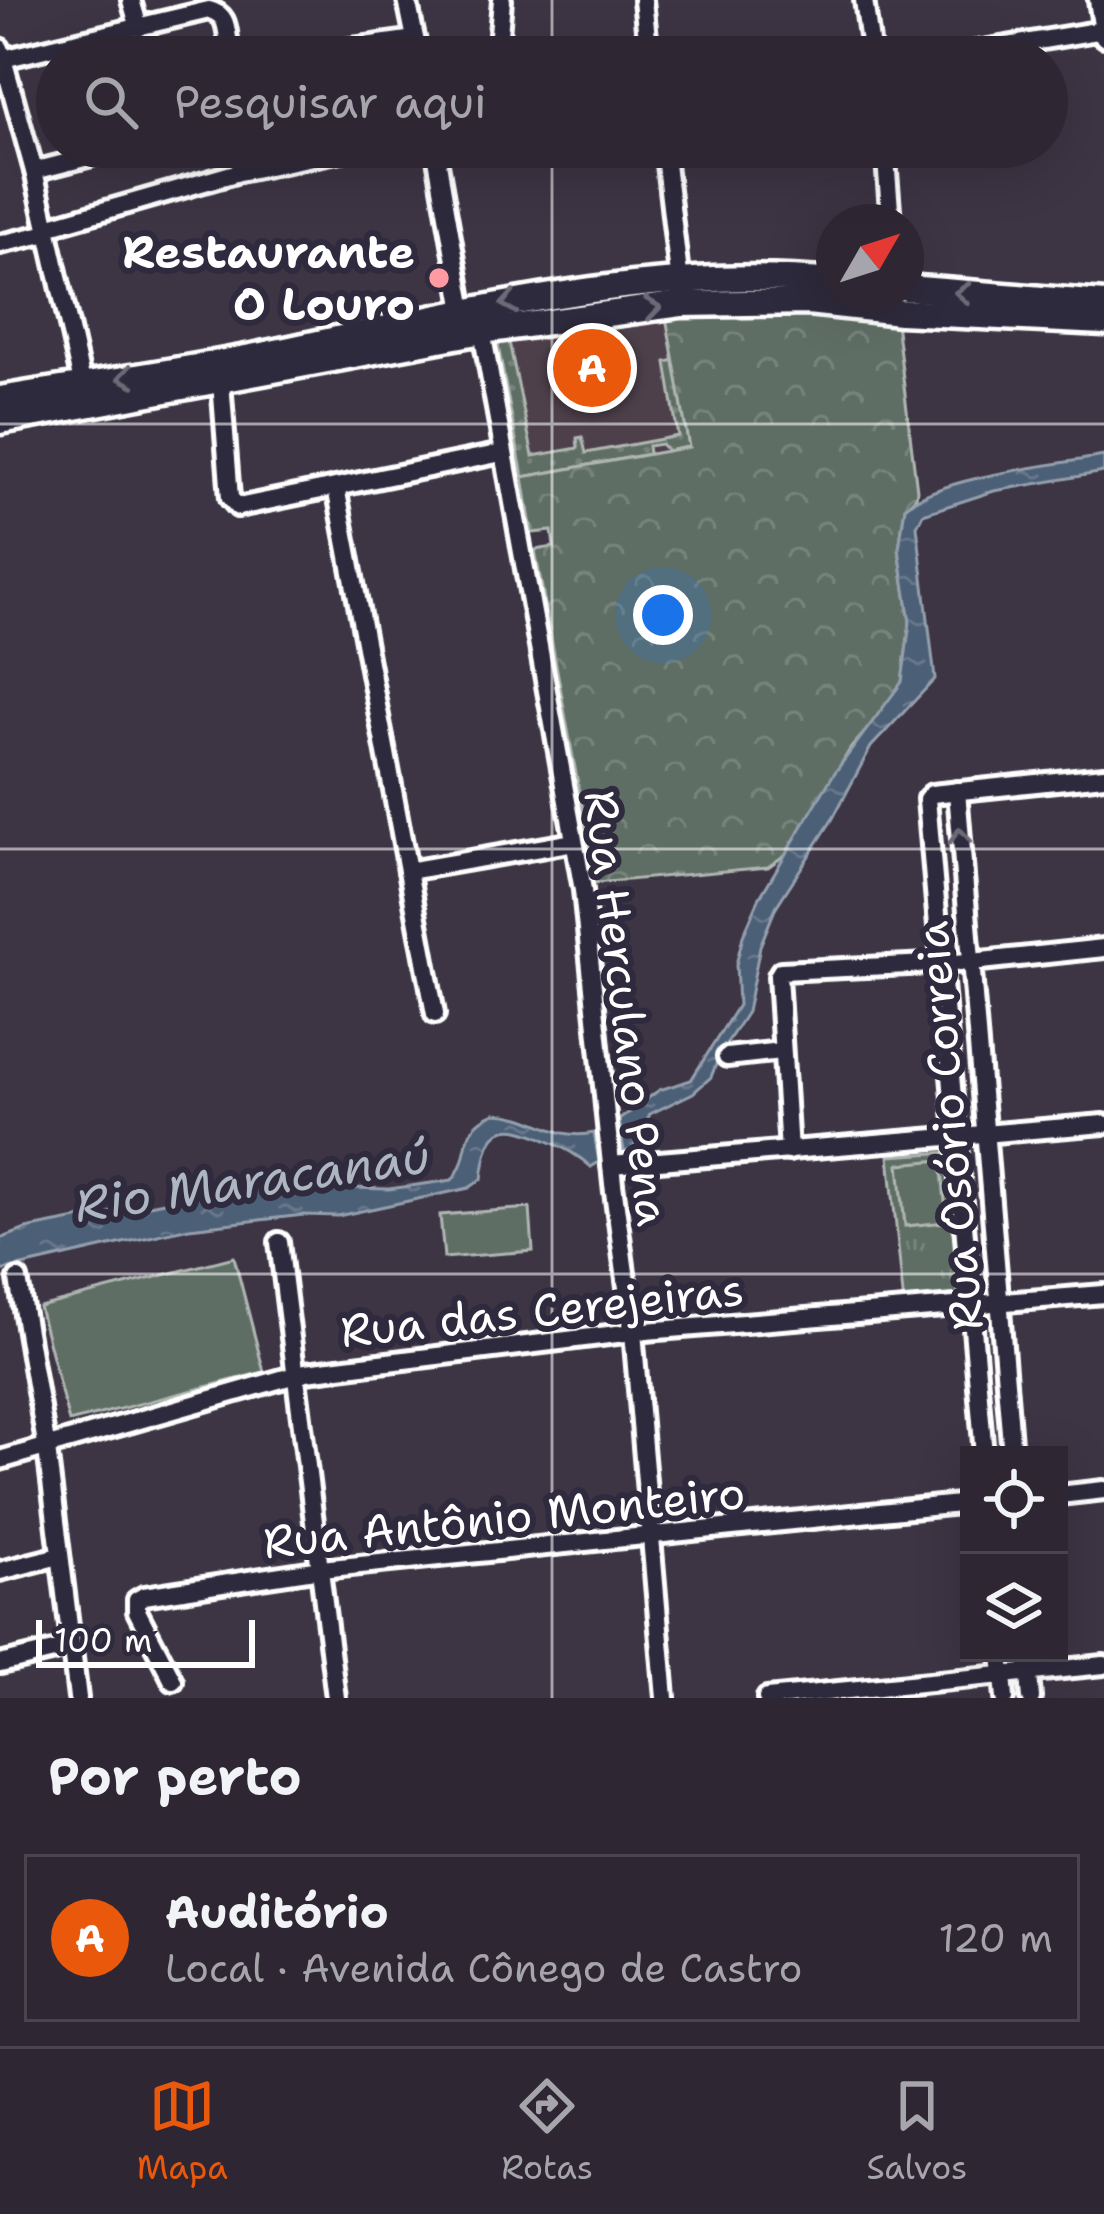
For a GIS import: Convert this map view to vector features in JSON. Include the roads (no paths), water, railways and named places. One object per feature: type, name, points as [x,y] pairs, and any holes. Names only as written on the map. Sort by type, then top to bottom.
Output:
[{"type":"main road","points":[[0,421],[85,396],[464,311],[576,292],[680,283],[751,277],[816,281]]},
{"type":"main road","points":[[924,289],[1104,304]]},
{"type":"main road","points":[[0,399],[221,382],[482,331],[681,304],[808,302],[900,312],[1104,322]]},
{"type":"street","points":[[131,0],[139,28]]},
{"type":"street","points":[[407,0],[414,36]]},
{"type":"street","points":[[498,36],[502,0]]},
{"type":"street","points":[[643,0],[647,36]]},
{"type":"street","points":[[864,0],[869,36]]},
{"type":"street","points":[[95,36],[216,11],[226,22],[229,36]]},
{"type":"street","points":[[1032,36],[1102,20]]},
{"type":"street","points":[[36,47],[2,53],[6,95],[34,171],[85,396]]},
{"type":"street","points":[[34,171],[46,168]]},
{"type":"street","points":[[0,244],[259,168]]},
{"type":"street","points":[[440,168],[464,311]]},
{"type":"street","points":[[666,168],[680,283]]},
{"type":"street","points":[[887,168],[890,204]]},
{"type":"street","name":"Rua Herculano Pena","points":[[482,331],[574,842],[633,1332],[665,1698]]},
{"type":"street","points":[[221,382],[230,498],[235,505],[502,454]]},
{"type":"street","points":[[336,488],[435,1013]]},
{"type":"street","points":[[957,791],[1104,776]]},
{"type":"street","name":"Rua Osório Correia","points":[[983,1446],[929,795],[957,791],[1011,1446]]},
{"type":"street","points":[[408,871],[574,842]]},
{"type":"street","points":[[789,1151],[781,971],[972,962],[1104,948]]},
{"type":"street","points":[[727,1057],[781,1052]]},
{"type":"street","points":[[611,1161],[1104,1124]]},
{"type":"street","points":[[279,1242],[336,1698]]},
{"type":"street","points":[[18,1279],[47,1449],[78,1698]]},
{"type":"street","name":"Rua das Cerejeiras","points":[[0,1460],[294,1376],[633,1332],[1104,1294]]},
{"type":"street","points":[[1068,1494],[1104,1490]]},
{"type":"street","name":"Rua Antônio Monteiro","points":[[173,1681],[137,1611],[140,1598],[320,1569],[960,1504]]},
{"type":"street","points":[[0,1571],[59,1556]]},
{"type":"street","points":[[0,1664],[70,1647]]},
{"type":"street","points":[[1002,1662],[1005,1698]]},
{"type":"street","points":[[1028,1662],[1031,1698]]},
{"type":"street","points":[[766,1698],[1003,1674],[1028,1662],[1104,1665]]},
{"type":"water","points":[[1104,456],[1104,472],[994,491],[923,514],[917,526],[935,679],[871,747],[832,820],[776,907],[760,946],[747,1012],[711,1077],[693,1093],[650,1114],[632,1151],[624,1151],[619,1120],[659,1090],[691,1080],[738,1005],[736,965],[760,897],[833,775],[902,682],[910,622],[899,549],[905,507],[944,487],[971,480]]},
{"type":"water","name":"Rio Maracanaú","points":[[495,1113],[567,1134],[594,1133],[599,1162],[591,1167],[556,1145],[509,1129],[494,1137],[482,1179],[469,1188],[338,1216],[304,1215],[189,1228],[0,1271],[0,1239],[26,1229],[200,1195],[312,1187],[389,1189],[452,1180],[474,1127]]},
{"type":"place","name":"Restaurante O Louro","points":[[439,278]]},
{"type":"place","name":"Auditório","points":[[592,368]]}]
